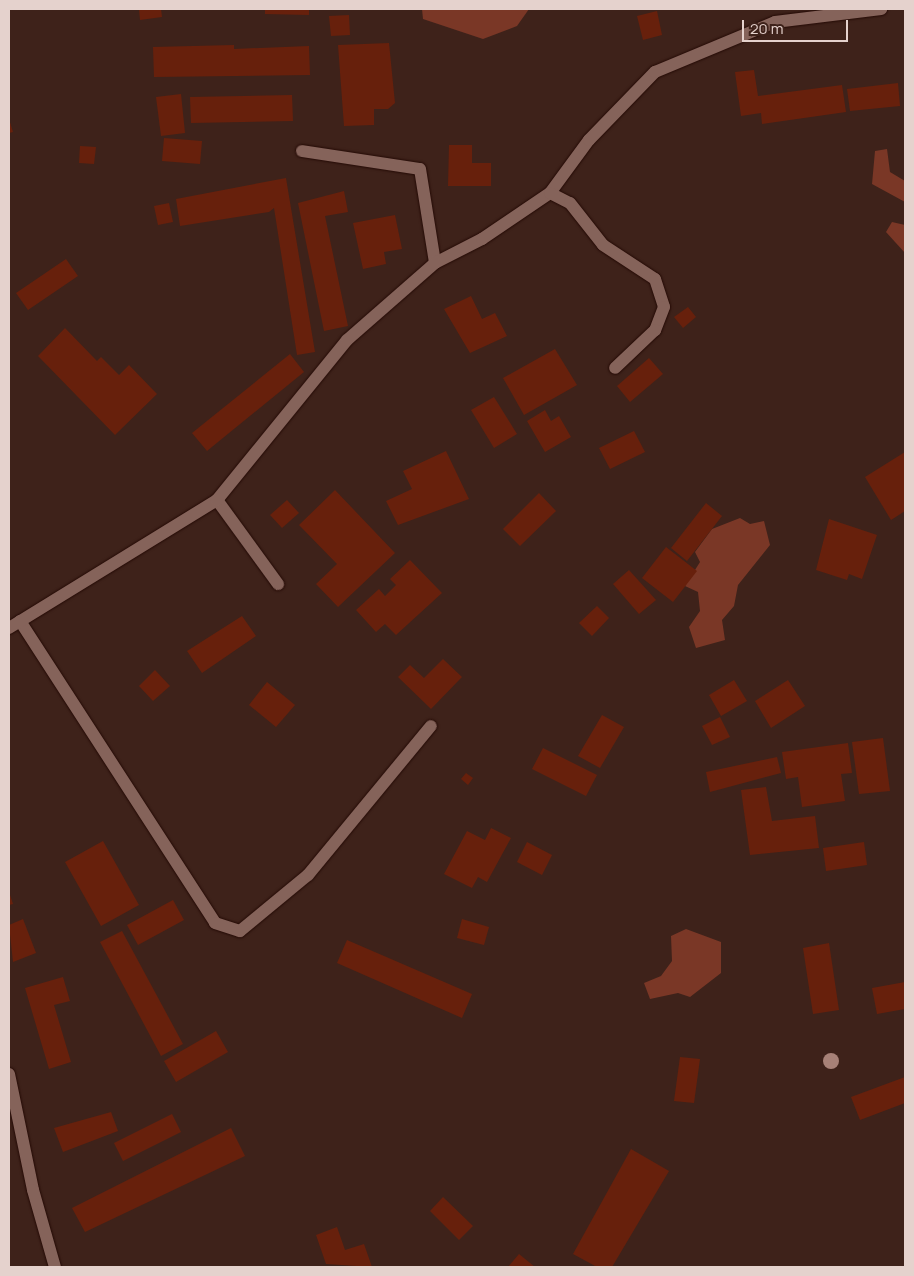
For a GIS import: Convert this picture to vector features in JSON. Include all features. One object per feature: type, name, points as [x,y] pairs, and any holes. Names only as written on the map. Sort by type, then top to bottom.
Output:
[{"type":"street","points":[[431,726],[308,874],[240,931],[215,923],[14,624],[217,500],[347,340],[435,263],[482,239],[550,193],[589,140],[656,72],[775,22],[881,9]]},
{"type":"street","points":[[302,151],[420,169],[435,263]]},
{"type":"street","points":[[550,193],[570,203],[603,245],[655,279],[664,307],[655,330],[615,368]]},
{"type":"street","points":[[217,500],[278,584]]},
{"type":"street","points":[[9,1074],[33,1190],[56,1267]]},
{"type":"shaded area","points":[[422,9],[529,9],[517,26],[483,39],[423,19]]},
{"type":"shaded area","points":[[887,149],[890,172],[905,181],[905,202],[872,184],[875,151]]},
{"type":"shaded area","points":[[892,222],[905,225],[905,253],[886,232]]},
{"type":"shaded area","points":[[740,518],[750,524],[764,521],[770,545],[738,585],[734,606],[722,620],[725,640],[696,648],[689,627],[700,611],[698,592],[685,586],[700,562],[695,552],[712,529]]},
{"type":"shaded area","points":[[686,929],[721,942],[721,973],[690,997],[678,993],[650,999],[644,983],[661,976],[672,961],[671,936]]},
{"type":"building","points":[[139,9],[161,9],[162,17],[140,20]]},
{"type":"building","points":[[265,9],[309,9],[309,15],[265,14]]},
{"type":"building","points":[[657,11],[662,35],[643,40],[637,16]]},
{"type":"building","points":[[349,15],[350,35],[331,36],[329,16]]},
{"type":"building","points":[[389,43],[395,103],[388,109],[374,109],[374,125],[344,126],[338,45]]},
{"type":"building","points":[[234,45],[234,49],[309,46],[310,75],[154,77],[153,47]]},
{"type":"building","points":[[754,70],[758,96],[842,85],[846,112],[762,124],[761,113],[741,116],[735,72]]},
{"type":"building","points":[[898,83],[900,106],[850,111],[847,89]]},
{"type":"building","points":[[181,94],[185,133],[161,136],[156,97]]},
{"type":"building","points":[[292,95],[293,121],[191,123],[190,97]]},
{"type":"building","points":[[9,119],[13,132],[9,133]]},
{"type":"building","points":[[164,138],[202,141],[200,164],[162,161]]},
{"type":"building","points":[[449,145],[472,145],[472,163],[491,163],[491,186],[448,186]]},
{"type":"building","points":[[80,146],[96,147],[94,164],[79,163]]},
{"type":"building","points":[[286,178],[315,352],[297,355],[274,208],[269,212],[180,226],[176,199]]},
{"type":"building","points":[[344,191],[348,212],[325,216],[348,326],[324,331],[298,203]]},
{"type":"building","points":[[169,203],[173,222],[158,225],[154,206]]},
{"type":"building","points":[[395,215],[402,249],[384,252],[386,264],[363,269],[353,223]]},
{"type":"building","points":[[66,259],[78,276],[28,310],[16,293]]},
{"type":"building","points":[[471,296],[482,319],[495,313],[507,336],[470,353],[444,309]]},
{"type":"building","points":[[688,307],[696,317],[683,328],[674,317]]},
{"type":"building","points":[[65,328],[97,361],[101,357],[119,375],[129,365],[157,394],[115,435],[38,356]]},
{"type":"building","points":[[555,349],[577,385],[524,415],[503,378]]},
{"type":"building","points":[[290,354],[304,372],[207,451],[192,433]]},
{"type":"building","points":[[649,358],[663,374],[630,402],[617,386]]},
{"type":"building","points":[[494,397],[517,434],[494,448],[471,410]]},
{"type":"building","points":[[545,410],[551,421],[559,416],[571,437],[545,452],[527,421]]},
{"type":"building","points":[[634,431],[645,452],[610,469],[599,448]]},
{"type":"building","points":[[446,451],[469,499],[398,525],[386,501],[412,489],[403,471]]},
{"type":"building","points":[[905,452],[905,511],[891,520],[865,477]]},
{"type":"building","points":[[335,490],[395,553],[338,607],[316,584],[337,564],[299,525]]},
{"type":"building","points":[[539,493],[556,511],[520,546],[503,529]]},
{"type":"building","points":[[287,500],[299,513],[282,528],[270,515]]},
{"type":"building","points":[[706,503],[722,516],[687,561],[671,548]]},
{"type":"building","points":[[829,519],[877,535],[862,579],[849,574],[847,580],[816,570]]},
{"type":"building","points":[[666,547],[697,571],[673,602],[642,578]]},
{"type":"building","points":[[410,560],[442,593],[396,635],[385,624],[376,632],[356,610],[379,589],[385,596],[396,585],[390,579]]},
{"type":"building","points":[[629,570],[656,600],[639,614],[613,584]]},
{"type":"building","points":[[597,606],[609,618],[592,636],[579,623]]},
{"type":"building","points":[[242,616],[256,636],[202,673],[187,651]]},
{"type":"building","points":[[443,659],[462,677],[431,709],[398,677],[410,665],[424,678]]},
{"type":"building","points":[[155,670],[170,686],[153,701],[139,686]]},
{"type":"building","points":[[734,680],[747,701],[721,716],[709,695]]},
{"type":"building","points":[[788,680],[805,706],[771,728],[755,701]]},
{"type":"building","points":[[267,682],[295,705],[276,727],[249,705]]},
{"type":"building","points":[[602,715],[624,727],[600,768],[578,756]]},
{"type":"building","points":[[720,717],[730,737],[712,745],[702,726]]},
{"type":"building","points":[[883,738],[890,791],[859,794],[852,742]]},
{"type":"building","points":[[848,743],[852,773],[841,774],[845,801],[802,807],[798,777],[786,779],[782,752]]},
{"type":"building","points":[[543,748],[597,775],[586,796],[532,769]]},
{"type":"building","points":[[777,757],[781,773],[710,792],[706,772]]},
{"type":"building","points":[[466,773],[473,778],[468,785],[461,779]]},
{"type":"building","points":[[766,787],[772,821],[815,816],[819,848],[750,855],[741,790]]},
{"type":"building","points":[[491,828],[511,838],[487,882],[478,877],[472,888],[444,874],[467,831],[485,840]]},
{"type":"building","points":[[103,841],[139,905],[101,926],[65,862]]},
{"type":"building","points":[[527,842],[552,855],[542,875],[517,862]]},
{"type":"building","points":[[864,842],[867,865],[826,871],[823,848]]},
{"type":"building","points":[[9,892],[13,904],[9,905]]},
{"type":"building","points":[[173,900],[184,920],[138,945],[127,925]]},
{"type":"building","points":[[23,919],[36,953],[13,962],[9,925]]},
{"type":"building","points":[[462,919],[489,927],[484,945],[457,938]]},
{"type":"building","points":[[122,931],[183,1044],[161,1056],[100,942]]},
{"type":"building","points":[[347,940],[472,994],[462,1018],[337,963]]},
{"type":"building","points":[[829,943],[839,1010],[813,1014],[803,948]]},
{"type":"building","points":[[63,977],[70,1001],[54,1005],[71,1062],[49,1069],[25,988]]},
{"type":"building","points":[[905,982],[905,1009],[877,1014],[872,988]]},
{"type":"building","points":[[216,1031],[228,1052],[176,1082],[164,1061]]},
{"type":"building","points":[[680,1057],[700,1059],[694,1103],[674,1101]]},
{"type":"building","points":[[905,1077],[905,1103],[860,1120],[851,1097]]},
{"type":"building","points":[[111,1112],[118,1131],[63,1152],[54,1128]]},
{"type":"building","points":[[172,1114],[181,1132],[123,1161],[114,1143]]},
{"type":"building","points":[[231,1128],[245,1156],[85,1232],[72,1208]]},
{"type":"building","points":[[631,1149],[669,1171],[612,1267],[597,1267],[573,1254]]},
{"type":"building","points":[[443,1197],[473,1226],[459,1240],[430,1211]]},
{"type":"building","points":[[337,1227],[345,1250],[364,1244],[372,1267],[326,1264],[316,1235]]},
{"type":"building","points":[[519,1254],[535,1267],[508,1267]]}]
